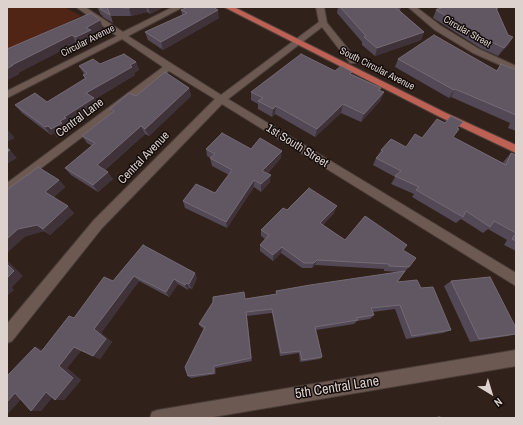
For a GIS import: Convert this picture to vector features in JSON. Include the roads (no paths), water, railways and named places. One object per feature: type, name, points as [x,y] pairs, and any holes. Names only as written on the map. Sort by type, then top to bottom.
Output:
[{"type":"main road","name":"South Circular Avenue","points":[[228,7],[353,61],[447,110],[516,141]]},
{"type":"main road","name":"South Circular Avenue","points":[[240,7],[443,115],[516,149]]},
{"type":"street","name":"1st South Street","points":[[80,7],[88,16],[124,35],[169,67],[516,280]]},
{"type":"street","name":"Circular Avenue","points":[[7,95],[179,7]]},
{"type":"street","points":[[320,7],[323,24],[353,61]]},
{"type":"street","name":"Circular Street","points":[[412,7],[438,28],[476,51],[516,69]]},
{"type":"street","name":"Central Avenue","points":[[7,336],[98,224],[221,99],[323,24]]},
{"type":"street","name":"Central Lane","points":[[7,189],[169,67]]},
{"type":"street","name":"5th Central Lane","points":[[158,418],[516,358]]}]
